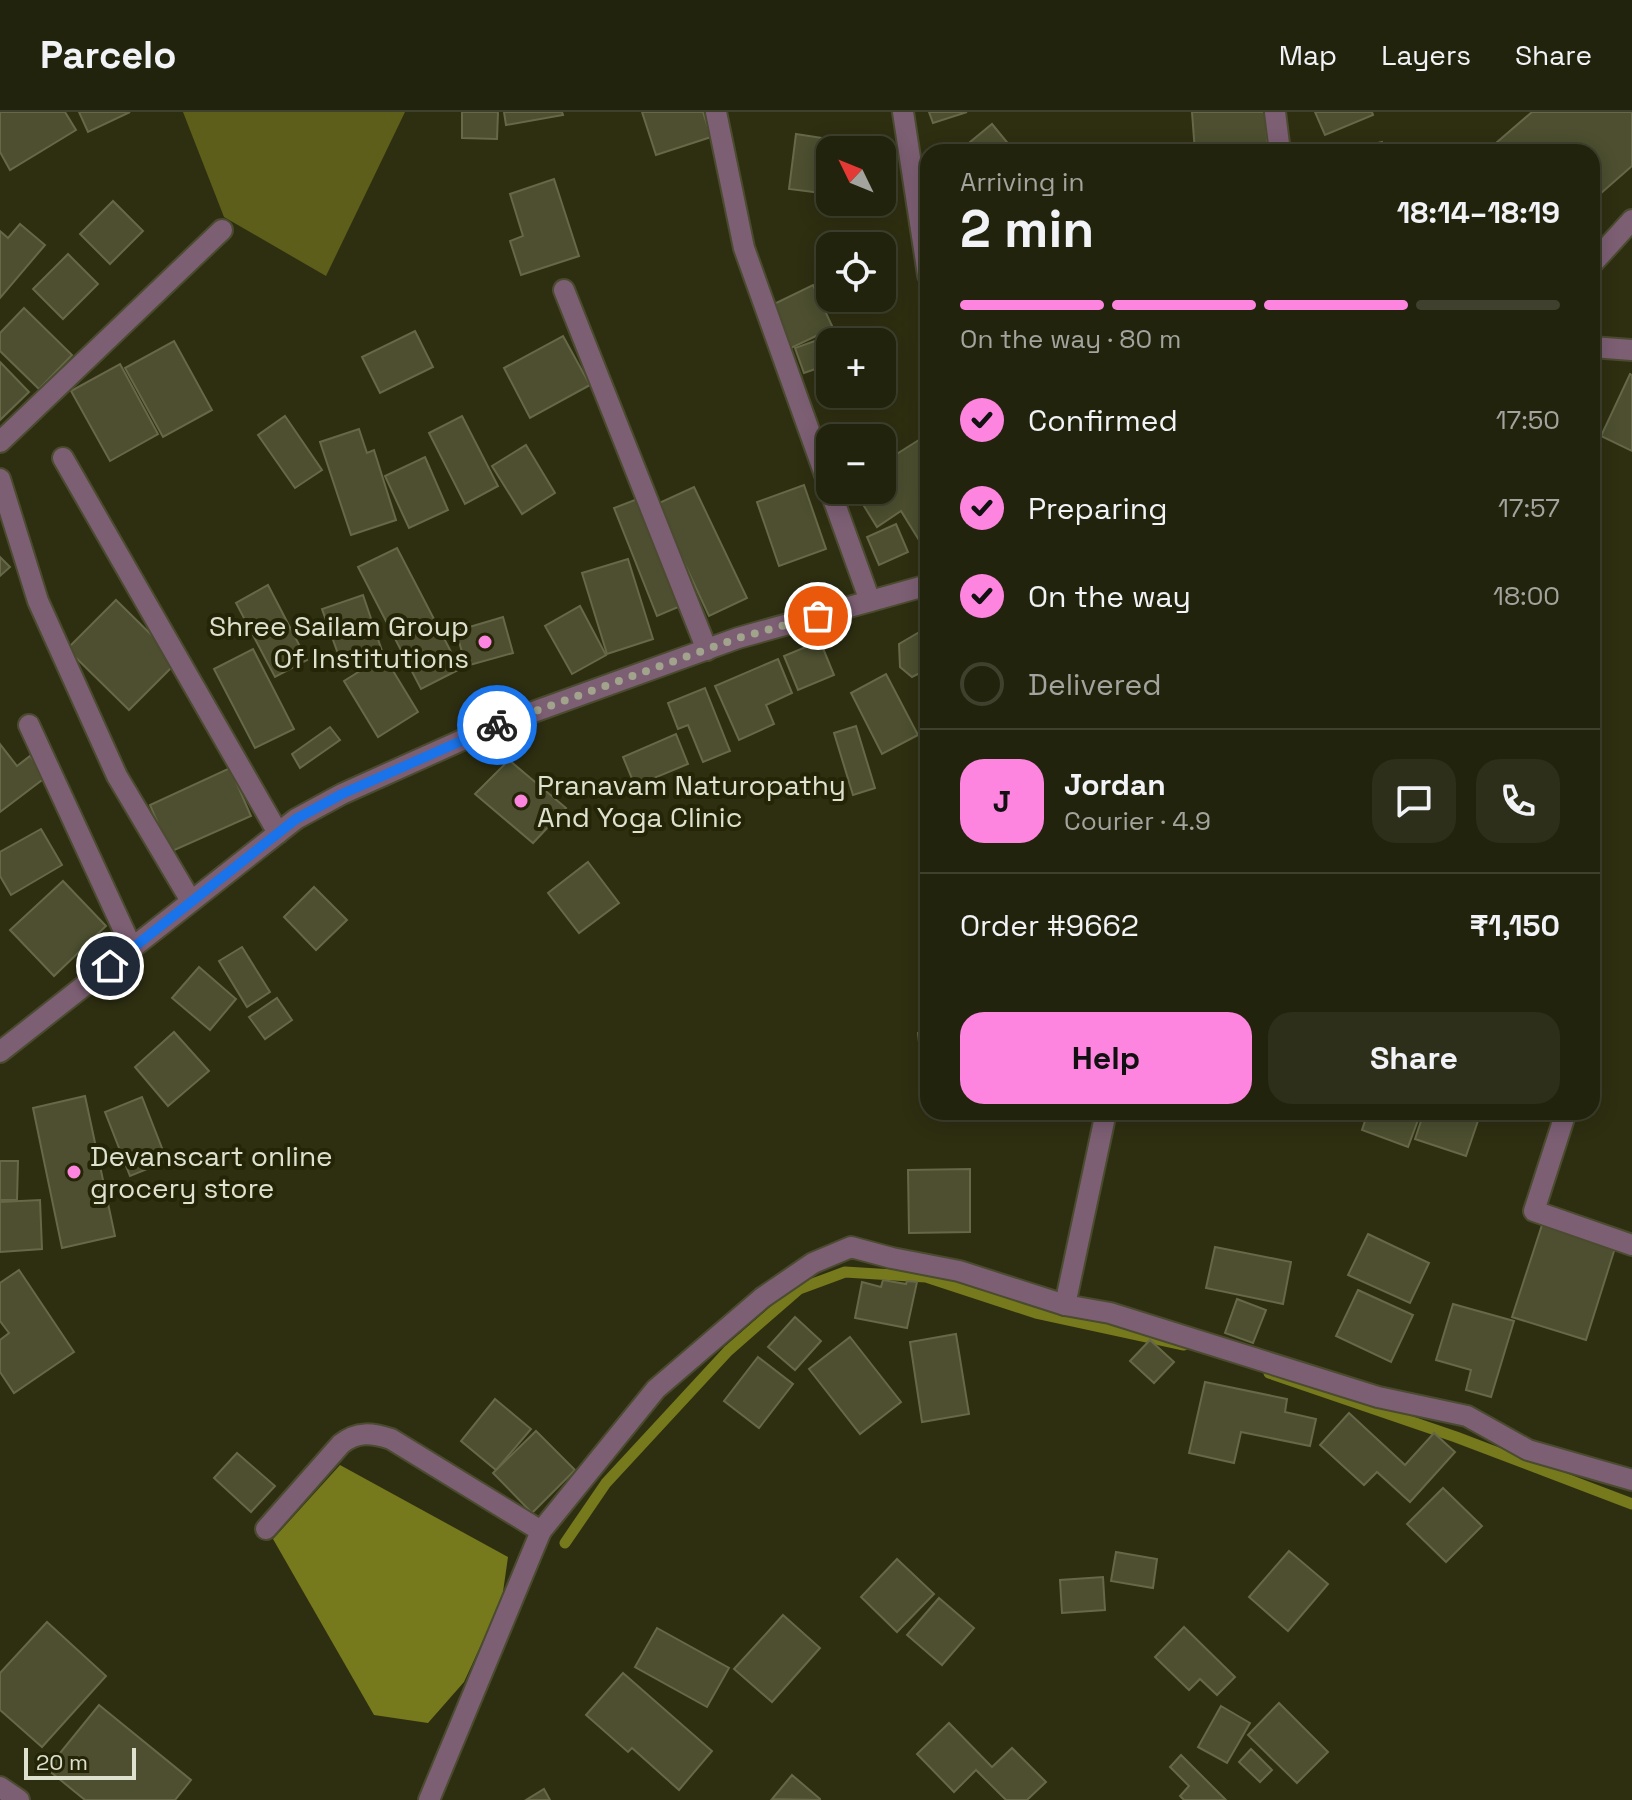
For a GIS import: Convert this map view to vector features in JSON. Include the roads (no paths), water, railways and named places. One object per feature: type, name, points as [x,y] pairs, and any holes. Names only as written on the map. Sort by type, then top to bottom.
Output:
[{"type":"street","points":[[716,112],[744,248],[816,451]]},
{"type":"street","points":[[903,112],[920,223]]},
{"type":"street","points":[[1275,112],[1279,144]]},
{"type":"street","points":[[1600,255],[1632,220]]},
{"type":"street","points":[[0,442],[222,230]]},
{"type":"street","points":[[564,290],[707,650]]},
{"type":"street","points":[[1600,348],[1632,350]]},
{"type":"street","points":[[63,458],[278,833]]},
{"type":"street","points":[[0,479],[38,601],[110,761],[191,901]]},
{"type":"street","points":[[835,504],[870,601]]},
{"type":"street","points":[[0,1052],[296,819],[342,794],[489,728],[738,638],[920,587]]},
{"type":"street","points":[[29,725],[132,948]]},
{"type":"street","points":[[1065,1305],[1104,1120]]},
{"type":"street","points":[[1563,1120],[1534,1211],[1632,1245]]},
{"type":"street","points":[[429,1800],[541,1531],[656,1389],[762,1298],[813,1263],[851,1247],[959,1271],[1065,1305],[1110,1313],[1378,1397],[1467,1416],[1528,1450],[1632,1480]]},
{"type":"street","points":[[266,1529],[341,1444],[351,1437],[364,1434],[391,1439],[541,1531]]},
{"type":"street","points":[[0,1787],[19,1800]]},
{"type":"waterway","points":[[565,1543],[606,1483],[728,1351],[799,1289],[845,1272],[926,1277],[1036,1313],[1184,1345]]},
{"type":"waterway","points":[[1269,1373],[1456,1437],[1632,1504]]},
{"type":"place","name":"Shree Sailam Group Of Institutions","points":[[485,642]]},
{"type":"place","name":"Pranavam Naturopathy And Yoga Clinic","points":[[521,801]]},
{"type":"place","name":"Devanscart online grocery store","points":[[74,1172]]}]
